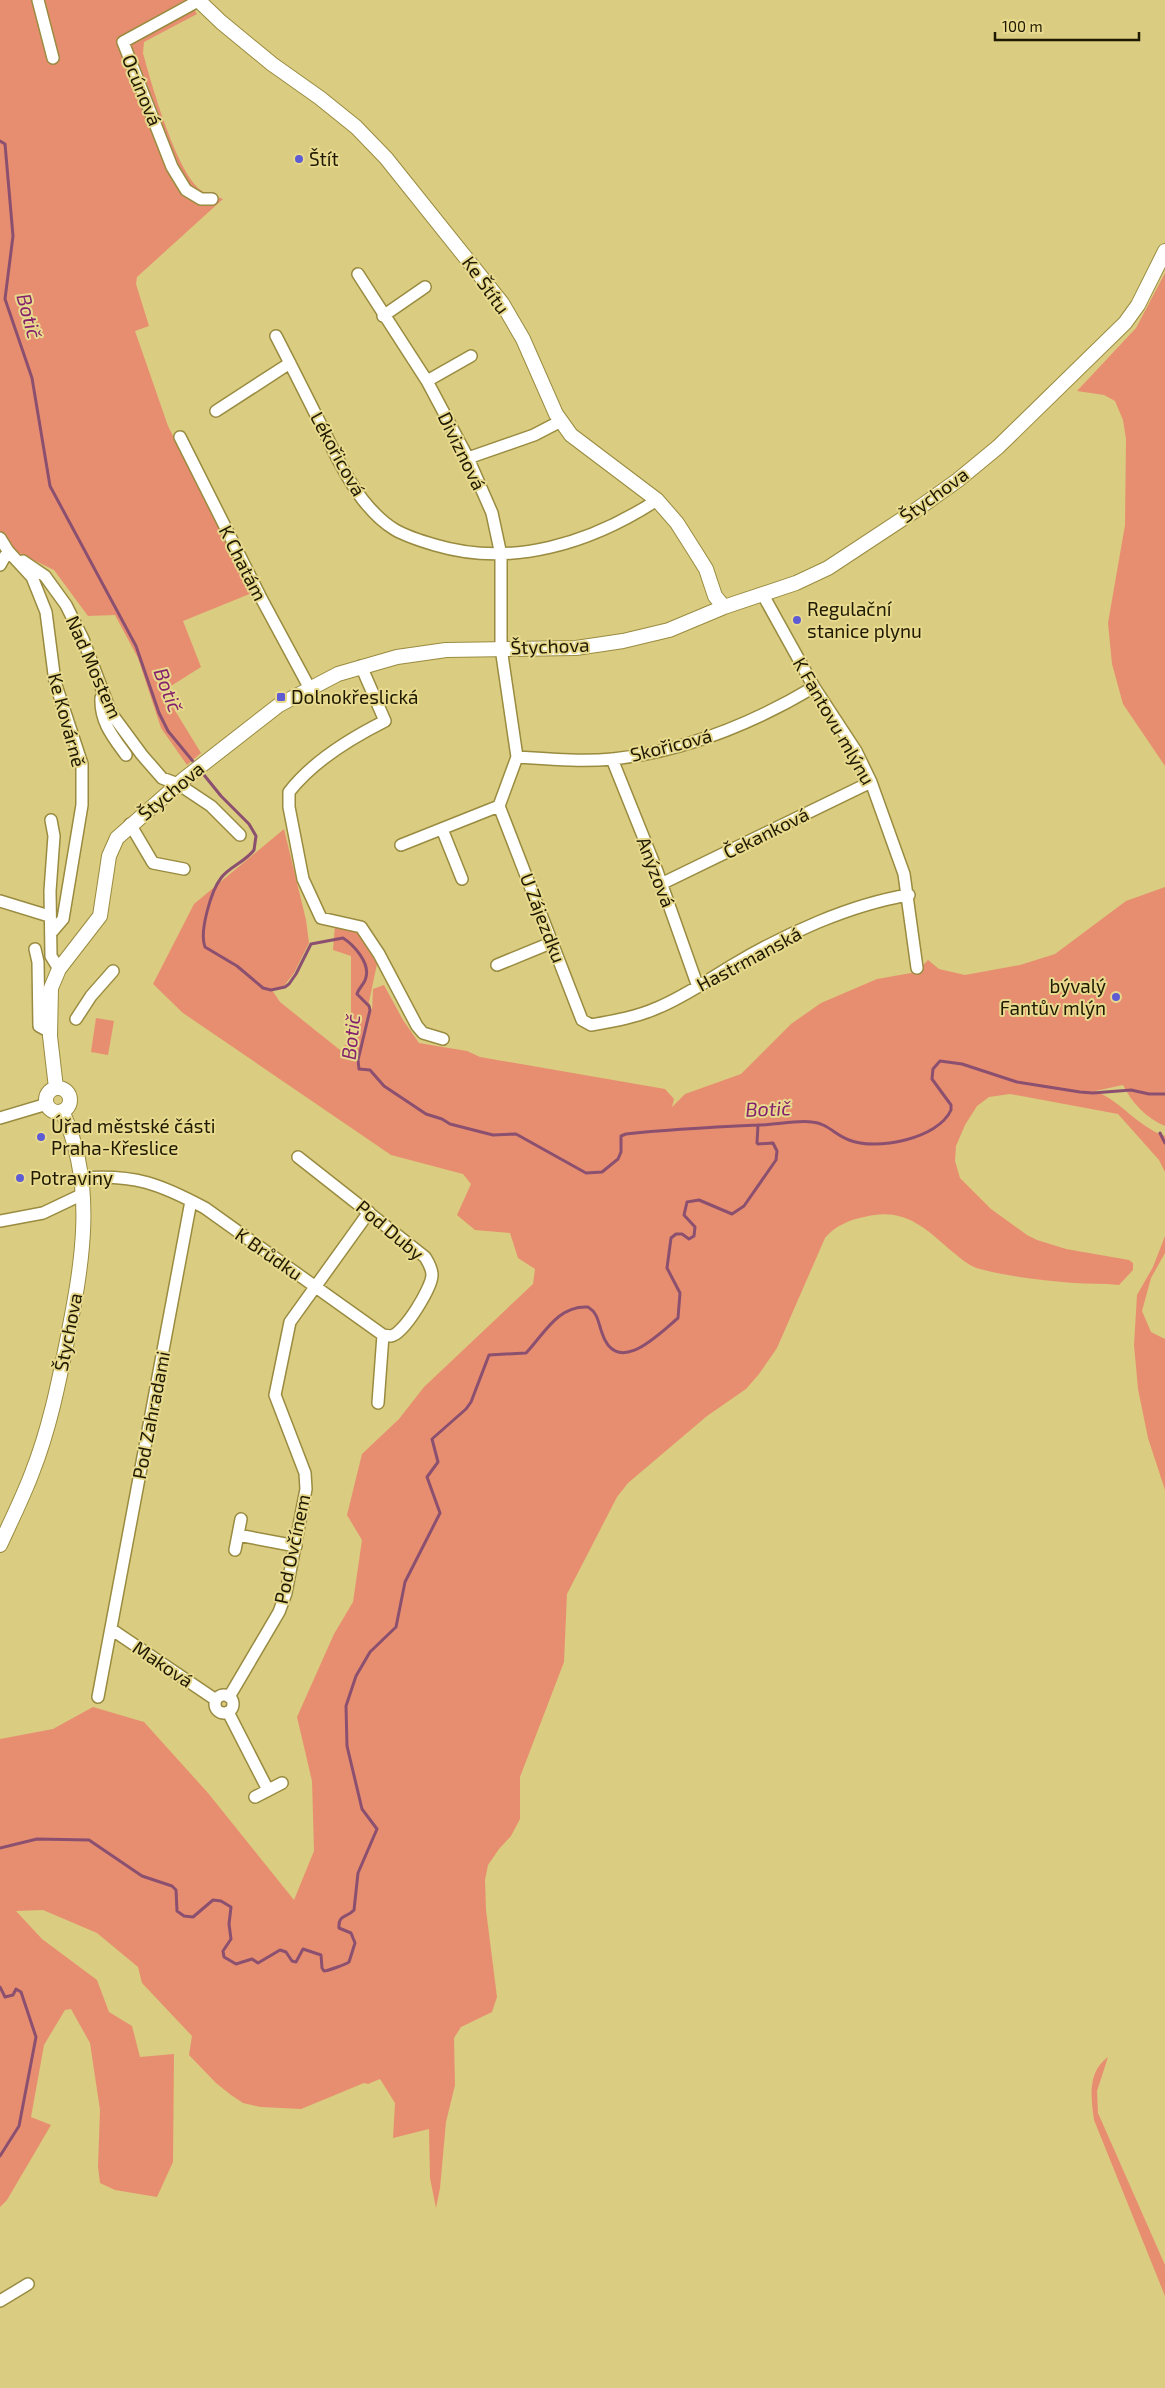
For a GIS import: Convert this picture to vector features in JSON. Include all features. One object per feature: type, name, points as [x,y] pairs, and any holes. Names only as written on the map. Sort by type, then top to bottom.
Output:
[{"type":"street","points":[[38,0],[53,58]]},
{"type":"street","name":"Ocúnová","points":[[198,0],[123,42],[172,166],[186,190],[201,199],[212,200]]},
{"type":"street","name":"Ke Štítu","points":[[198,0],[221,22],[272,64],[320,98],[356,127],[386,158],[502,303],[523,339],[561,421],[583,445],[657,500],[677,523],[696,553],[706,570],[715,596],[724,608]]},
{"type":"street","name":"Štychova","points":[[56,1088],[50,1032],[51,988],[59,968],[100,916],[109,856],[118,838],[130,824],[279,704],[309,687],[361,666],[398,657],[446,650],[576,648],[623,641],[669,630],[763,595],[828,568],[916,510],[998,447],[1125,323],[1138,305],[1165,251]]},
{"type":"street","name":"Diviznová","points":[[358,274],[383,316],[427,381],[468,458],[492,513],[501,555],[501,648]]},
{"type":"street","points":[[383,316],[425,287]]},
{"type":"street","name":"Lékořicová","points":[[276,336],[339,462],[362,499],[384,523],[402,536],[458,552],[501,555],[555,547],[586,538],[626,520],[657,500]]},
{"type":"street","points":[[427,381],[471,356]]},
{"type":"street","points":[[216,411],[290,363]]},
{"type":"street","points":[[468,458],[534,435],[561,421]]},
{"type":"street","name":"K Chatám","points":[[180,437],[260,596],[309,687]]},
{"type":"street","name":"Ke Kovárně","points":[[0,538],[8,551],[32,577],[46,612],[55,682],[82,764],[82,805],[63,919],[51,933]]},
{"type":"street","points":[[0,565],[8,551]]},
{"type":"street","name":"Nad Mostem","points":[[8,551],[45,576],[66,605],[84,638],[111,713],[142,755],[162,778],[181,782],[212,806],[240,835]]},
{"type":"street","name":"K Fantovu mlýnu","points":[[763,595],[814,687],[856,751],[871,782],[904,874],[909,895],[917,968]]},
{"type":"street","points":[[401,845],[499,806],[517,757],[501,648]]},
{"type":"street","points":[[361,666],[385,721],[360,734],[324,758],[289,792],[289,806],[303,878],[321,918],[361,927],[379,954],[417,1026],[424,1032],[443,1039]]},
{"type":"street","name":"Skořicová","points":[[517,757],[612,759],[653,752],[734,728],[774,711],[814,687]]},
{"type":"street","points":[[102,689],[103,719],[126,755]]},
{"type":"street","name":"Anýzová","points":[[612,759],[661,884],[698,986]]},
{"type":"street","name":"Čekanková","points":[[661,884],[871,782]]},
{"type":"street","name":"U Zájezdku","points":[[499,806],[582,1020],[591,1025]]},
{"type":"street","points":[[51,820],[54,836],[49,916],[51,956],[59,968]]},
{"type":"street","points":[[130,824],[153,863],[184,869]]},
{"type":"street","points":[[442,829],[462,879]]},
{"type":"street","name":"Hastrmanská","points":[[591,1025],[657,1009],[751,955],[800,931],[869,905],[909,895]]},
{"type":"street","points":[[0,901],[49,916]]},
{"type":"street","points":[[497,965],[553,942]]},
{"type":"street","points":[[35,949],[38,962],[39,1026],[50,1032]]},
{"type":"street","points":[[76,1019],[91,996],[113,971]]},
{"type":"street","points":[[56,1088],[64,1089],[70,1095],[68,1106],[62,1111],[53,1111],[47,1104],[49,1092],[56,1088]]},
{"type":"street","points":[[0,1118],[47,1104]]},
{"type":"street","name":"Štychova","points":[[0,1545],[32,1472],[57,1390],[81,1263],[84,1236],[82,1178],[72,1137],[62,1111]]},
{"type":"street","name":"Pod Duby","points":[[298,1157],[425,1256],[433,1272],[431,1286],[401,1330],[391,1336],[383,1335]]},
{"type":"street","name":"K Brůdku","points":[[82,1178],[114,1177],[149,1182],[174,1190],[383,1335]]},
{"type":"street","points":[[0,1221],[43,1213],[83,1194]]},
{"type":"street","name":"Pod Zahradami","points":[[98,1697],[191,1201]]},
{"type":"street","name":"Pod Ovčínem","points":[[229,1697],[279,1612],[286,1593],[306,1489],[305,1473],[275,1395],[290,1322],[369,1212]]},
{"type":"street","points":[[378,1404],[383,1335]]},
{"type":"street","points":[[235,1550],[241,1519]]},
{"type":"street","points":[[238,1535],[296,1546]]},
{"type":"street","name":"Maková","points":[[111,1629],[216,1700],[215,1705],[218,1712],[228,1712],[268,1790]]},
{"type":"street","points":[[216,1700],[222,1696],[229,1697],[233,1704],[228,1712]]},
{"type":"street","points":[[256,1797],[282,1783]]},
{"type":"street","points":[[0,2301],[28,2284]]},
{"type":"shaded area","points":[[0,0],[187,0],[197,14],[144,42],[143,53],[166,127],[183,167],[202,191],[223,199],[137,277],[136,284],[149,326],[135,331],[168,426],[252,593],[183,621],[201,667],[163,691],[201,753],[187,765],[161,728],[138,658],[115,615],[88,616],[54,570],[9,548],[0,532]]},
{"type":"shaded area","points":[[1165,273],[1165,766],[1123,704],[1112,664],[1108,623],[1125,525],[1126,439],[1123,420],[1115,401],[1104,395],[1077,391],[1136,328]]},
{"type":"shaded area","points":[[284,829],[306,920],[309,943],[294,973],[284,986],[272,990],[280,1002],[340,1050],[357,1034],[351,1013],[351,956],[333,950],[335,925],[350,929],[364,937],[377,964],[369,1002],[372,1011],[373,989],[384,985],[403,1020],[419,1043],[467,1051],[480,1057],[665,1089],[674,1099],[672,1107],[685,1094],[741,1074],[791,1024],[821,1003],[877,979],[917,972],[928,960],[939,969],[965,975],[1020,965],[1055,954],[1126,901],[1165,887],[1165,1126],[1152,1119],[1140,1109],[1123,1085],[1095,1091],[1113,1101],[1146,1127],[1165,1136],[1165,1172],[1159,1160],[1118,1114],[1010,1094],[989,1097],[977,1106],[965,1125],[956,1146],[955,1161],[960,1178],[991,1209],[1027,1235],[1066,1249],[1129,1260],[1133,1263],[1133,1270],[1119,1285],[1074,1283],[1014,1276],[973,1267],[924,1228],[903,1217],[878,1214],[848,1222],[833,1230],[825,1238],[777,1348],[759,1374],[746,1389],[707,1416],[628,1483],[617,1497],[567,1594],[564,1662],[520,1777],[520,1819],[511,1836],[488,1865],[485,1880],[486,1910],[497,1997],[492,2012],[461,2027],[454,2038],[455,2085],[446,2122],[440,2188],[436,2208],[430,2178],[429,2129],[393,2138],[395,2103],[380,2079],[368,2084],[364,2083],[301,2109],[261,2107],[243,2103],[216,2083],[189,2055],[192,2036],[142,1983],[138,1967],[97,1933],[43,1910],[16,1911],[42,1939],[97,1980],[109,2012],[132,2026],[140,2057],[174,2054],[173,2162],[157,2197],[115,2190],[100,2183],[98,2167],[100,2110],[90,2043],[71,2009],[65,2010],[44,2045],[31,2117],[51,2125],[7,2200],[0,2207],[0,1739],[53,1729],[93,1707],[144,1722],[208,1793],[294,1900],[314,1851],[312,1781],[297,1717],[334,1634],[353,1602],[362,1540],[347,1515],[362,1454],[399,1419],[424,1387],[533,1284],[535,1269],[518,1258],[510,1233],[475,1230],[457,1215],[471,1184],[463,1174],[391,1155],[183,1013],[153,984],[194,904]]},
{"type":"shaded area","points":[[96,1018],[114,1021],[108,1055],[91,1052]]},
{"type":"shaded area","points":[[1165,1236],[1165,1253],[1151,1278],[1142,1311],[1151,1332],[1165,1339],[1165,1490],[1148,1438],[1138,1389],[1134,1345],[1137,1295],[1153,1267]]},
{"type":"shaded area","points":[[1108,2057],[1097,2091],[1098,2113],[1165,2265],[1165,2296],[1094,2120],[1092,2086],[1097,2070]]},
{"type":"waterway","name":"Botič","points":[[0,141],[5,144],[13,236],[5,299],[32,378],[50,486],[136,646],[159,713],[168,731],[196,765]]},
{"type":"waterway","name":"Botič","points":[[200,770],[221,796],[249,824],[256,836],[254,850],[224,874],[213,892],[205,922],[205,947],[237,966],[263,988],[271,990],[285,987],[289,984],[311,944],[343,938],[360,955],[367,972],[357,994],[369,1006],[370,1010],[358,1060],[359,1069],[370,1070],[384,1086],[426,1114],[442,1119],[450,1124],[493,1135],[516,1134],[586,1173],[602,1172],[618,1159],[621,1152],[621,1136],[642,1132],[806,1122],[817,1123],[844,1138],[861,1143],[890,1143],[905,1140],[933,1128],[944,1120],[951,1110],[951,1105],[932,1079],[933,1069],[940,1061],[962,1064],[1017,1082],[1080,1092],[1093,1093],[1131,1090],[1149,1094],[1165,1094]]},
{"type":"waterway","points":[[0,1848],[37,1839],[89,1840],[142,1876],[172,1886],[176,1890],[177,1911],[184,1916],[193,1917],[213,1900],[221,1901],[231,1907],[229,1924],[231,1939],[223,1951],[224,1957],[236,1964],[252,1959],[258,1963],[280,1950],[286,1952],[292,1961],[296,1962],[303,1949],[321,1955],[324,1971],[349,1962],[355,1943],[351,1933],[339,1928],[339,1924],[341,1918],[354,1910],[358,1873],[377,1829],[362,1809],[347,1746],[346,1706],[356,1676],[370,1652],[396,1627],[405,1582],[440,1513],[427,1477],[438,1462],[432,1439],[466,1409],[471,1402],[489,1355],[526,1353],[552,1322],[568,1311],[588,1307],[591,1309],[596,1315],[609,1346],[618,1352],[628,1352],[650,1342],[678,1318],[680,1293],[667,1268],[671,1238],[676,1234],[682,1234],[689,1239],[694,1236],[695,1227],[684,1215],[687,1202],[699,1200],[732,1214],[744,1206],[776,1160],[777,1151],[773,1143],[757,1143],[758,1125]]},
{"type":"waterway","points":[[1160,1133],[1165,1143]]},
{"type":"waterway","points":[[0,1987],[5,1997],[13,1995],[16,1989],[21,1992],[36,2037],[19,2126],[0,2156]]},
{"type":"place","name":"Štít","points":[[299,159]]},
{"type":"place","name":"Regulační stanice plynu","points":[[797,620]]},
{"type":"place","name":"Dolnokřeslická","points":[[281,697]]},
{"type":"place","name":"bývalý Fantův mlýn","points":[[1116,997]]},
{"type":"place","name":"Úřad městské části Praha-Křeslice","points":[[41,1137]]},
{"type":"place","name":"Potraviny","points":[[20,1178]]}]
